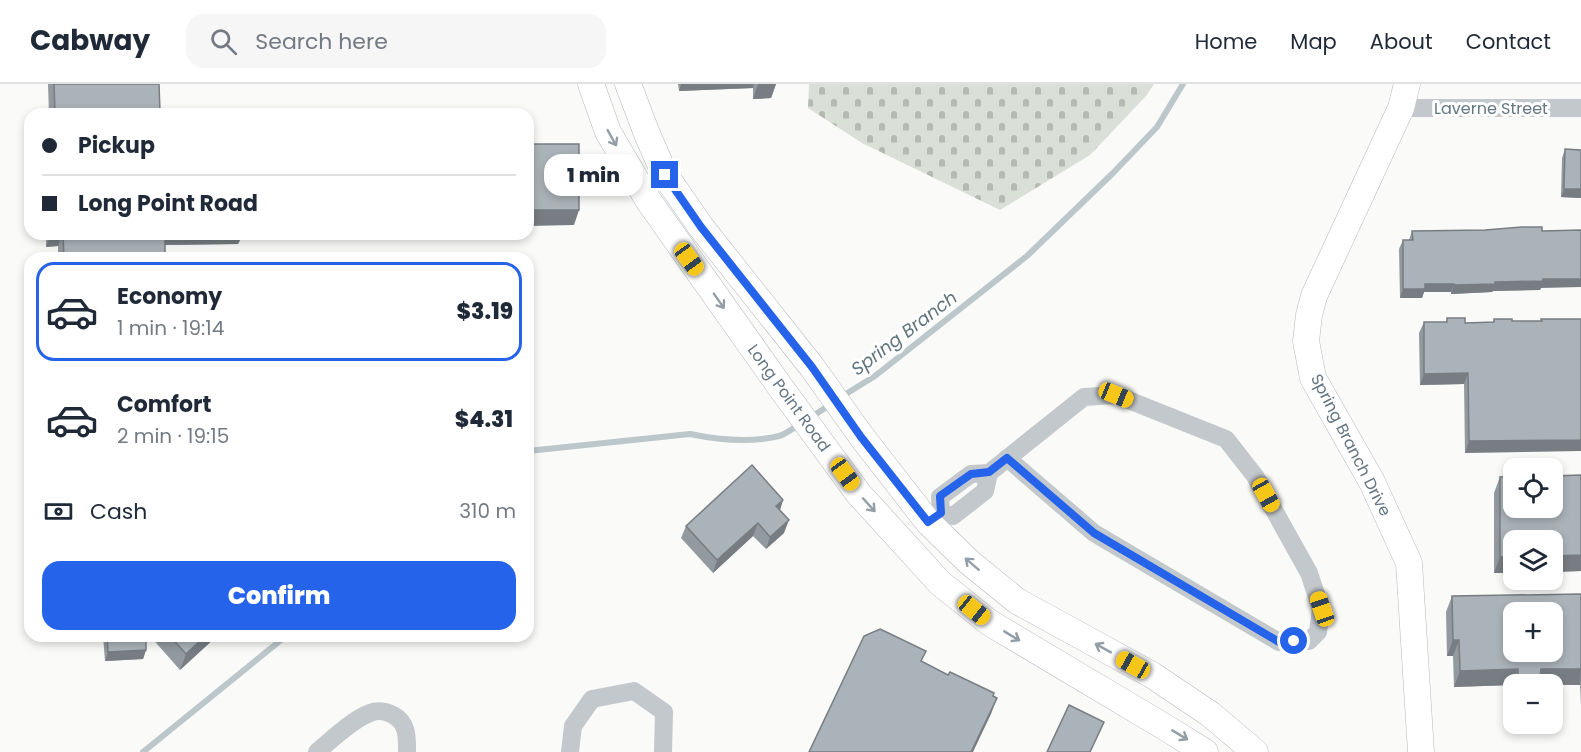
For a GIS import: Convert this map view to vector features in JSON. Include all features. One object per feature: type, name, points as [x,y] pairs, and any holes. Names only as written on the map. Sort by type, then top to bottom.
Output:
[{"type":"main road","name":"Long Point Road","points":[[591,84],[608,132],[648,200],[858,493],[940,583],[990,623],[1205,752]]},
{"type":"main road","points":[[628,84],[646,134],[665,175],[701,227],[812,367],[861,437],[934,517],[969,562],[1017,601],[1152,675],[1210,714],[1255,752]]},
{"type":"main road","name":"Spring Branch Drive","points":[[1404,96],[1314,296],[1306,341],[1313,378],[1372,482],[1409,563],[1421,752]]},
{"type":"main road","points":[[908,548],[934,517]]},
{"type":"street","name":"Laverne Street","points":[[1404,96],[1581,108]]},
{"type":"street","points":[[934,517],[940,496],[971,474],[989,472],[1084,397],[1116,395],[1226,439],[1255,476],[1309,573],[1322,609],[1318,632],[1309,641],[1279,642],[1094,533],[1007,458]]},
{"type":"street","points":[[570,752],[573,726],[592,699],[634,691],[664,712],[663,752]]},
{"type":"street","points":[[317,752],[361,717],[372,711],[384,711],[403,723],[407,732],[407,752]]},
{"type":"green space","points":[[809,84],[1154,84],[1146,96],[1090,155],[1000,210],[862,143],[808,108]]},
{"type":"building","points":[[54,84],[159,84],[160,108],[55,108]]},
{"type":"building","points":[[534,144],[579,144],[579,210],[534,210]]},
{"type":"building","points":[[1565,149],[1581,150],[1581,189],[1564,189]]},
{"type":"building","points":[[1542,227],[1542,231],[1581,230],[1581,279],[1543,279],[1543,281],[1495,282],[1495,284],[1425,284],[1425,289],[1403,289],[1403,240],[1413,240],[1412,231]]},
{"type":"building","points":[[63,240],[165,240],[165,252],[64,252]]},
{"type":"building","points":[[1447,318],[1465,318],[1465,323],[1494,322],[1494,319],[1542,321],[1541,319],[1581,319],[1581,440],[1469,441],[1468,373],[1424,374],[1424,322],[1447,322]]},
{"type":"building","points":[[752,465],[783,500],[776,506],[789,520],[770,537],[758,523],[717,560],[686,526]]},
{"type":"building","points":[[1581,475],[1581,555],[1563,556],[1563,530],[1503,530],[1503,557],[1500,557],[1500,477],[1503,477],[1503,518],[1563,518],[1563,476]]},
{"type":"building","points":[[1581,594],[1581,669],[1541,669],[1540,674],[1518,674],[1518,669],[1460,671],[1459,640],[1453,640],[1452,596]]},
{"type":"building","points":[[880,629],[926,651],[921,661],[948,675],[950,672],[994,693],[993,696],[997,698],[971,752],[809,752],[864,636]]},
{"type":"building","points":[[107,642],[146,642],[146,650],[108,652]]},
{"type":"building","points":[[175,642],[199,642],[186,654]]},
{"type":"building","points":[[1069,705],[1104,722],[1090,752],[1047,752]]},
{"type":"waterway","name":"Spring Branch","points":[[841,397],[875,376],[1027,256],[1157,127],[1183,84]]},
{"type":"waterway","name":"Spring Branch","points":[[811,417],[830,405]]},
{"type":"waterway","name":"Spring Branch","points":[[534,450],[690,434],[723,439],[768,438],[782,435],[800,424]]},
{"type":"waterway","name":"Spring Branch","points":[[143,752],[279,642]]},
{"type":"route","points":[[665,175],[701,227],[812,367],[861,437],[928,522],[941,513],[940,496],[971,474],[989,472],[1007,458],[1094,533],[1279,642],[1294,641]]}]
